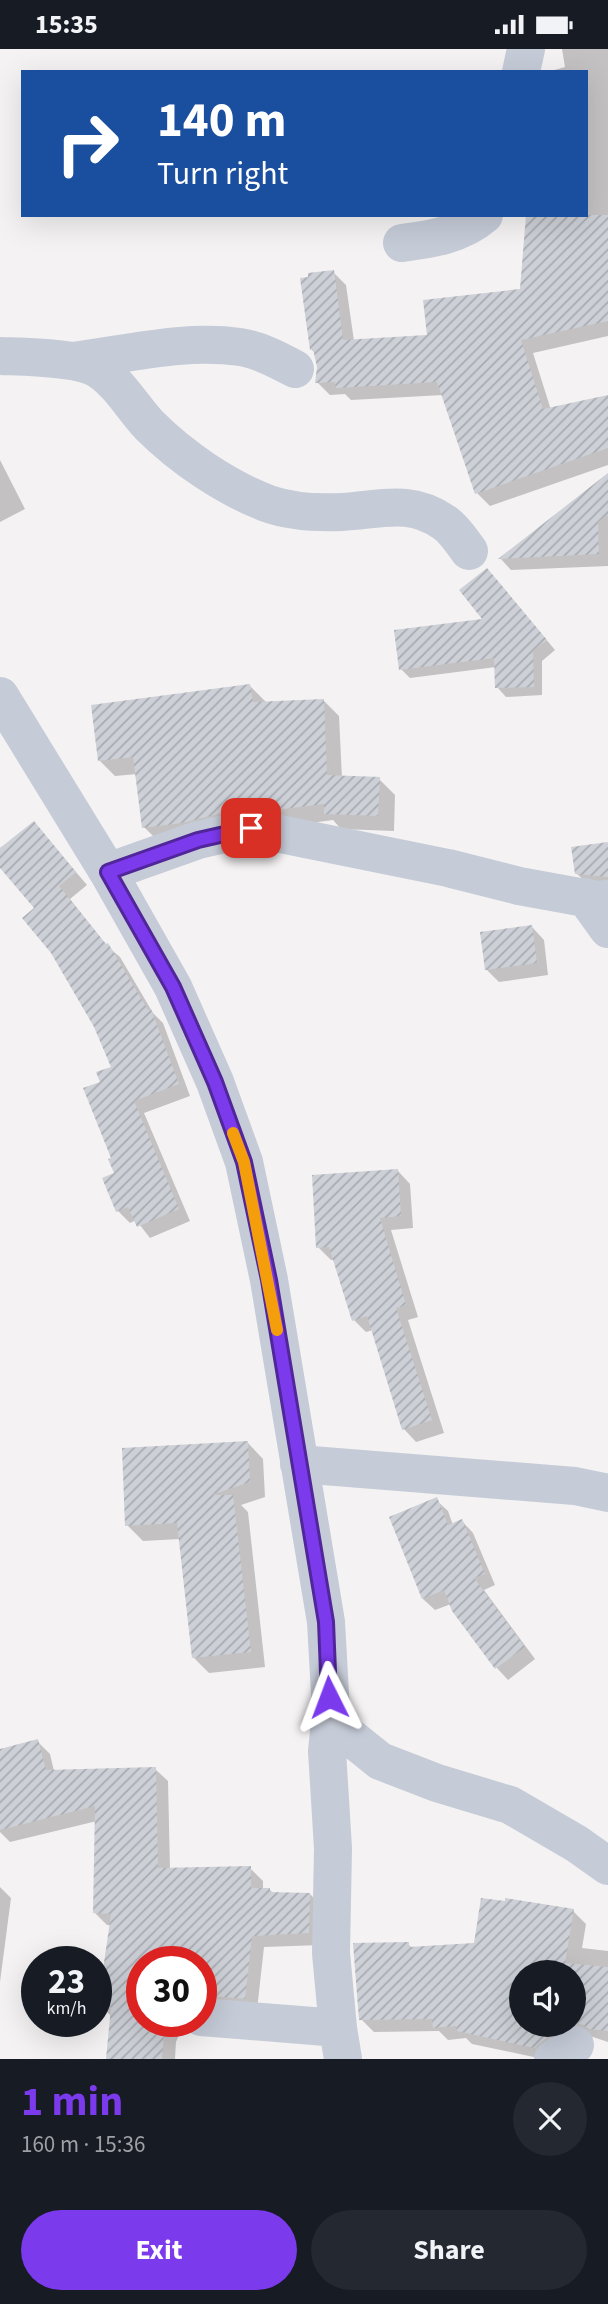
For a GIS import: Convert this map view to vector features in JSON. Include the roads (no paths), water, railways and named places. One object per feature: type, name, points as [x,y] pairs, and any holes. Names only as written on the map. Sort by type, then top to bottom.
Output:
[{"type":"street","points":[[522,70],[527,49]]},
{"type":"street","points":[[402,243],[456,232],[482,217]]},
{"type":"street","points":[[0,356],[72,361],[200,343],[243,347],[295,369]]},
{"type":"street","points":[[72,361],[99,369],[157,432],[187,457],[240,490],[269,504],[295,510],[342,512],[396,506],[429,514],[447,524],[469,551]]},
{"type":"street","points":[[0,696],[108,872],[173,987],[215,1082],[244,1162],[269,1280],[326,1622],[331,1712],[327,1751],[334,1848],[331,1952],[341,2044],[217,2020]]},
{"type":"street","points":[[108,872],[198,840],[251,828],[448,867],[519,886],[596,898],[608,929]]},
{"type":"street","points":[[299,1464],[575,1486],[608,1493]]},
{"type":"street","points":[[331,1712],[344,1732],[380,1762],[510,1805],[577,1844],[608,1866]]}]
